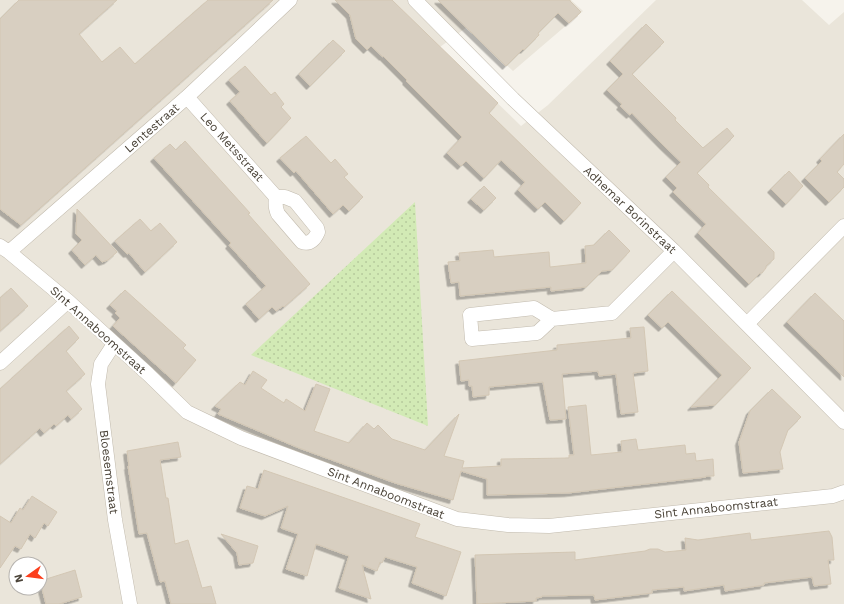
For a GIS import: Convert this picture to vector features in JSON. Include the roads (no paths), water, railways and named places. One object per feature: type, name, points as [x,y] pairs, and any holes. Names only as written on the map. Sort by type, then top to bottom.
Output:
[{"type":"street","name":"Lentestraat","points":[[4,249],[187,97],[290,0]]},
{"type":"street","name":"Adhemar Borinstraat","points":[[415,0],[513,99],[674,251],[844,422]]},
{"type":"street","name":"Leo Metsstraat","points":[[187,97],[276,197]]},
{"type":"street","points":[[747,324],[844,226]]},
{"type":"street","name":"Sint Annaboomstraat","points":[[4,249],[68,301],[187,412],[241,438],[457,519],[508,525],[549,526],[833,496],[844,492]]},
{"type":"street","points":[[552,319],[537,333],[472,339],[470,315],[534,308],[552,319],[612,313],[674,251]]},
{"type":"street","points":[[0,363],[68,301]]},
{"type":"street","name":"Bloesemstraat","points":[[114,344],[101,364],[98,384],[115,520],[130,604]]}]
